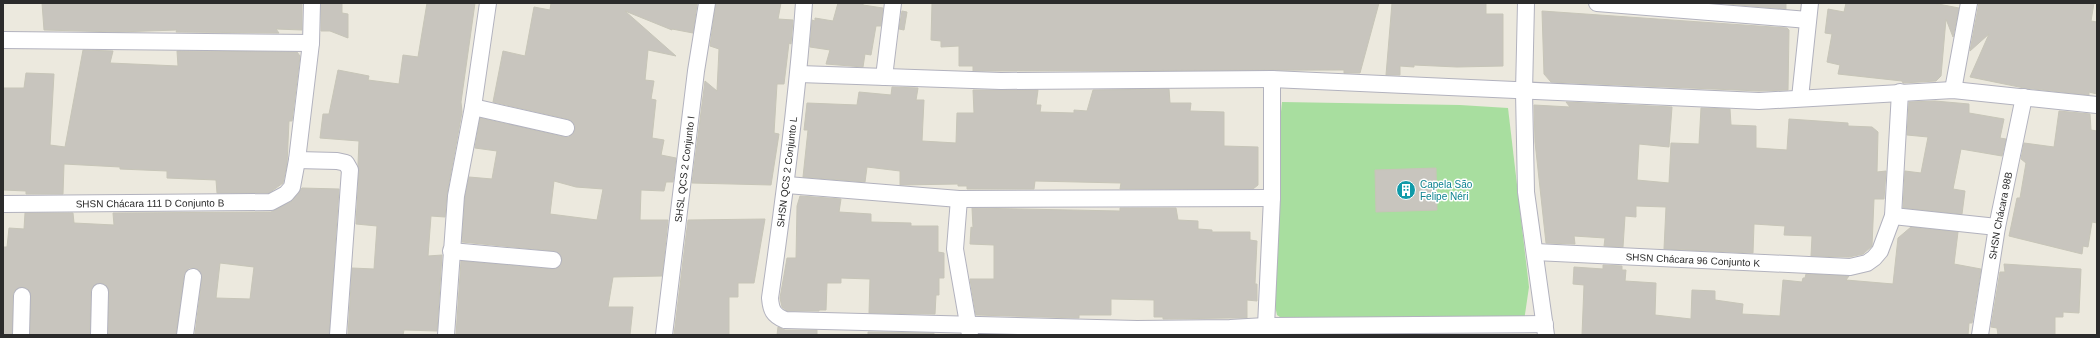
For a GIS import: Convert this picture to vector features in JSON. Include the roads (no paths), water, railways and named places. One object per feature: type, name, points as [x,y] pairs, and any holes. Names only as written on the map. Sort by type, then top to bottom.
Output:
[{"type":"street","points":[[312,3],[311,43],[297,160],[337,160],[346,163],[350,170],[338,335]]},
{"type":"street","points":[[446,335],[456,196],[473,107],[488,3]]},
{"type":"street","name":"SHSL QCS 2 Conjunto I","points":[[664,335],[707,3]]},
{"type":"street","name":"SHSN QCS 2 Conjunto L","points":[[804,3],[799,74],[787,185],[770,298],[771,308],[776,316],[785,320],[799,322],[969,329]]},
{"type":"street","points":[[884,78],[894,3]]},
{"type":"street","points":[[959,199],[955,249],[969,329],[1138,332],[1266,326],[1545,329],[1526,192],[1524,92],[1526,3]]},
{"type":"street","points":[[1596,3],[1808,20]]},
{"type":"street","points":[[1800,98],[1810,3]]},
{"type":"street","points":[[1953,90],[1968,3]]},
{"type":"street","points":[[3,40],[311,43]]},
{"type":"street","points":[[799,74],[1001,81],[1272,80],[1759,101],[1953,90],[2097,105]]},
{"type":"street","points":[[1266,326],[1272,198],[1272,80]]},
{"type":"street","name":"SHSN Chácara 96 Conjunto K","points":[[1535,252],[1850,267],[1867,263],[1877,254],[1893,216],[1900,92]]},
{"type":"street","name":"SHSN Chácara 98B","points":[[1980,335],[1997,227],[2024,97]]},
{"type":"street","points":[[473,107],[566,128]]},
{"type":"street","name":"SHSN Chácara 111 D Conjunto B","points":[[3,204],[271,202],[286,194],[292,187],[297,160]]},
{"type":"street","points":[[787,185],[959,199],[1272,198]]},
{"type":"street","points":[[1893,216],[1997,227]]},
{"type":"street","points":[[451,251],[553,260]]},
{"type":"street","points":[[185,335],[193,276]]},
{"type":"street","points":[[99,335],[100,292]]},
{"type":"street","points":[[21,335],[22,296]]},
{"type":"place","name":"Capela São Felipe Néri","points":[[1406,190]]}]
